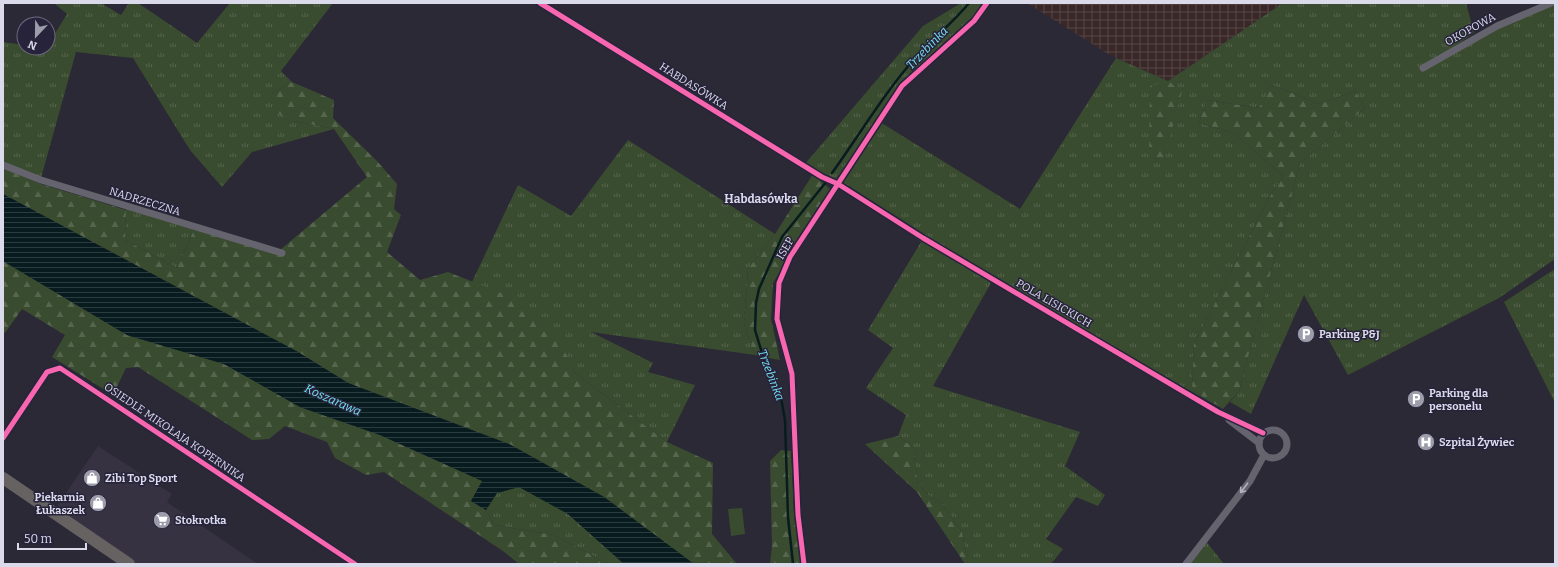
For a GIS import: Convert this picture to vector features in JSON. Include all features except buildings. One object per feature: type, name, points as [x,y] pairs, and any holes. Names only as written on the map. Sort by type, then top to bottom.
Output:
[{"type":"main road","points":[[3,478],[129,564]]},
{"type":"street","name":"HABDASÓWKA","points":[[540,3],[822,176],[838,184]]},
{"type":"street","name":"ISEP","points":[[804,564],[798,515],[793,381],[777,319],[779,283],[790,257],[902,86],[974,21],[987,3]]},
{"type":"street","name":"OKOPOWA","points":[[1423,68],[1497,26],[1551,3]]},
{"type":"street","name":"NADRZECZNA","points":[[3,165],[56,185],[282,253]]},
{"type":"street","name":"POLA LISICKICH","points":[[838,184],[929,242],[1218,412],[1263,433]]},
{"type":"street","name":"OSIEDLE MIKOŁAJA KOPERNIKA","points":[[3,438],[48,372],[60,368],[356,564]]},
{"type":"street","name":"POLA LISICKICH","points":[[1218,412],[1259,443]]},
{"type":"street","points":[[1267,430],[1276,430],[1284,435],[1287,448],[1281,455],[1272,458],[1264,455],[1261,451],[1259,443],[1263,433],[1267,430]]},
{"type":"street","points":[[1186,564],[1250,481],[1264,455]]},
{"type":"shaded area","points":[[1027,3],[1283,3],[1168,81],[1108,54]]},
{"type":"shaded area","points":[[98,446],[172,494],[167,502],[258,564],[137,564],[55,509]]},
{"type":"green space","points":[[54,3],[101,3],[121,15],[129,3],[138,3],[197,43],[230,3],[333,3],[281,71],[292,82],[271,94],[294,121],[334,129],[252,152],[222,187],[190,150],[133,58],[76,52],[41,178],[3,162],[3,42],[16,44],[16,56],[56,56],[56,32],[67,14]]},
{"type":"green space","points":[[961,3],[987,3],[974,21],[902,86],[880,122],[1020,209],[1116,58],[1168,81],[1283,3],[1466,3],[1474,33],[1423,68],[1497,28],[1555,5],[1555,259],[1499,298],[1348,375],[1304,295],[1251,414],[1230,402],[1239,391],[1300,163],[1365,108],[1355,91],[1319,104],[1272,85],[1260,108],[1207,100],[1199,123],[1234,133],[1283,176],[1269,198],[1194,344],[1192,390],[1223,409],[981,275],[991,283],[933,386],[1080,432],[1065,466],[1105,495],[1098,506],[1076,497],[1046,539],[1063,549],[1051,564],[968,564],[962,532],[942,503],[928,495],[917,482],[915,449],[898,436],[906,415],[866,388],[893,348],[868,330],[921,242],[838,184],[804,165],[923,26]]},
{"type":"green space","points":[[1168,81],[1182,91],[1164,161],[1149,157],[1150,86]]},
{"type":"green space","points":[[292,82],[334,100],[333,118],[377,161],[397,184],[394,209],[401,215],[387,252],[420,280],[448,272],[511,297],[555,331],[575,373],[667,442],[713,463],[712,534],[737,564],[694,564],[604,497],[511,445],[348,383],[298,352],[3,194],[3,168],[41,184],[126,210],[125,240],[177,268],[196,225],[280,250],[367,177],[334,129],[294,121],[274,112],[271,94]]},
{"type":"green space","points":[[1272,85],[1319,104],[1355,91],[1365,108],[1300,163],[1239,391],[1223,409],[1192,390],[1194,344],[1269,198],[1283,176],[1234,133],[1199,123],[1207,100],[1259,108]]},
{"type":"green space","points":[[628,140],[775,234],[748,269],[744,324],[755,355],[591,332],[653,363],[648,372],[695,385],[667,442],[575,373],[554,331],[472,282],[518,185],[571,216]]},
{"type":"green space","points":[[813,174],[830,189],[773,283],[771,319],[780,360],[755,355],[744,324],[748,269],[775,234]]},
{"type":"green space","points":[[126,207],[196,225],[177,268],[125,240]]},
{"type":"green space","points":[[3,261],[127,335],[224,364],[300,407],[380,435],[483,481],[471,501],[486,510],[494,525],[553,535],[609,564],[519,564],[503,551],[384,472],[366,475],[335,458],[327,442],[285,426],[269,439],[252,440],[138,367],[126,368],[113,395],[52,357],[65,335],[22,309],[5,333],[3,332]]},
{"type":"green space","points":[[1555,269],[1555,403],[1504,302]]},
{"type":"green space","points":[[898,436],[915,449],[917,482],[928,495],[942,503],[962,532],[968,564],[965,564],[917,492],[865,444]]},
{"type":"green space","points":[[781,450],[791,451],[794,513],[801,564],[770,564],[772,546],[770,461]]},
{"type":"green space","points":[[519,487],[568,514],[624,564],[609,564],[553,535],[494,525],[486,510],[497,493]]},
{"type":"green space","points":[[742,508],[745,534],[731,536],[728,509]]},
{"type":"green space","points":[[1205,540],[1224,564],[1187,564]]},
{"type":"water","name":"Koszarawa","points":[[3,194],[298,352],[348,383],[511,445],[604,497],[694,564],[624,564],[568,514],[519,487],[497,493],[486,510],[471,501],[482,481],[380,435],[300,407],[224,364],[127,335],[3,261]]},
{"type":"waterway","name":"Trzebinka","points":[[832,173],[904,71],[969,3]]},
{"type":"waterway","name":"Trzebinka","points":[[793,564],[788,517],[785,420],[780,392],[766,366],[755,330],[756,303],[759,289],[782,237],[826,182]]},
{"type":"cycle path","points":[[540,3],[822,177],[838,184],[923,238],[1218,412],[1263,433]]},
{"type":"cycle path","points":[[804,564],[798,515],[792,374],[777,319],[779,283],[790,257],[902,86],[974,21],[987,3]]},
{"type":"cycle path","points":[[3,438],[47,372],[60,368],[355,564]]},
{"type":"place","name":"Parking P&J","points":[[1306,334]]},
{"type":"place","name":"Parking dla personelu","points":[[1416,399]]},
{"type":"place","name":"Szpital Żywiec","points":[[1426,442]]},
{"type":"place","name":"Zibi Top Sport","points":[[92,478]]},
{"type":"place","name":"Piekarnia Łukaszek","points":[[98,503]]},
{"type":"place","name":"Stokrotka","points":[[162,520]]},
{"type":"district","name":"Habdasówka","points":[[761,199]]}]
